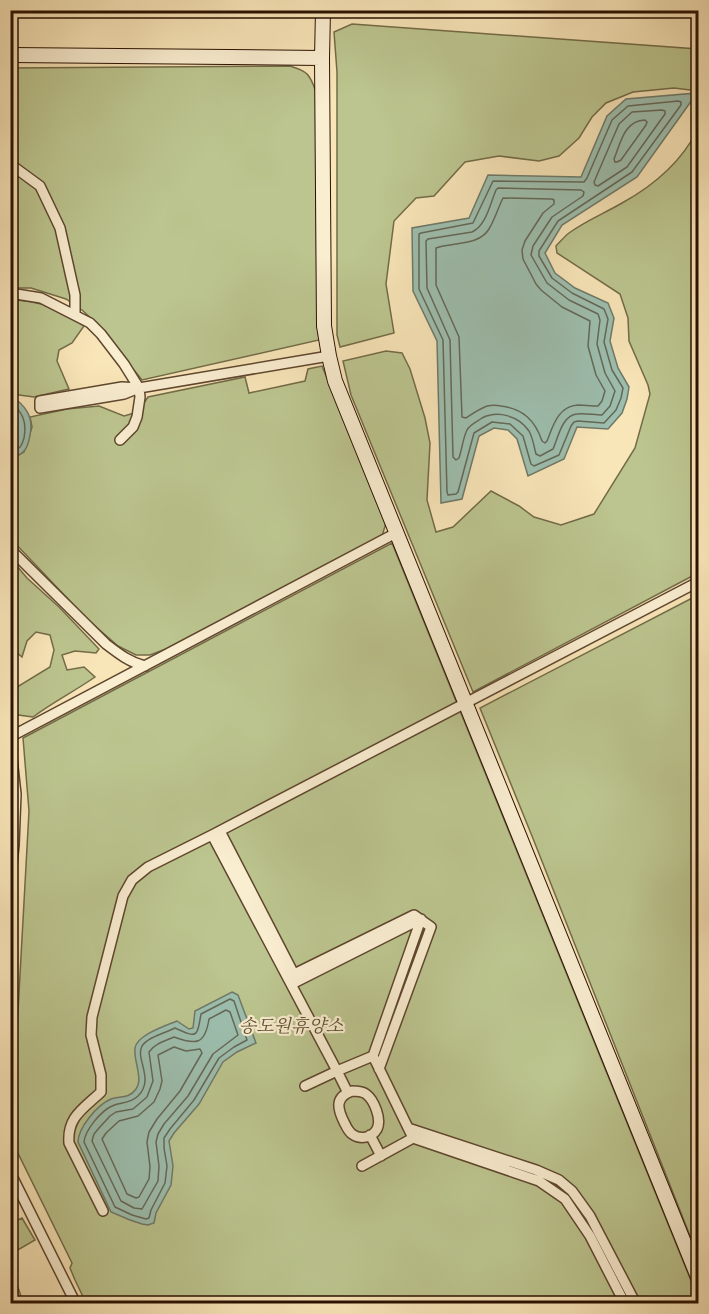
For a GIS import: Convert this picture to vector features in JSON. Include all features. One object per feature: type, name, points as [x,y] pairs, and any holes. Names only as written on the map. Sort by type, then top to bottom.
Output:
[{"type":"main road","points":[[323,11],[324,326],[335,381],[699,1277]]},
{"type":"main road","points":[[10,56],[322,58]]},
{"type":"street","points":[[10,164],[39,186],[60,228],[75,295],[75,315]]},
{"type":"street","points":[[10,293],[41,298],[90,323],[124,364],[139,388],[140,397],[133,427],[120,440]]},
{"type":"street","points":[[139,388],[122,387],[40,401],[40,408],[124,394],[139,388],[329,356]]},
{"type":"street","points":[[10,883],[16,794],[10,739],[396,533]]},
{"type":"street","points":[[10,549],[106,644],[123,657],[145,666]]},
{"type":"street","points":[[103,1211],[69,1143],[68,1132],[73,1119],[101,1092],[101,1074],[91,1035],[92,1017],[123,896],[132,880],[148,867],[699,582]]},
{"type":"street","points":[[216,833],[293,979],[348,1093]]},
{"type":"street","points":[[293,979],[421,919]]},
{"type":"street","points":[[421,919],[373,1056],[413,1138],[539,1181],[565,1199],[590,1236],[625,1304]]},
{"type":"street","points":[[379,1069],[431,927],[421,919]]},
{"type":"street","points":[[305,1086],[373,1056]]},
{"type":"street","points":[[362,1092],[369,1098],[378,1115],[379,1124],[374,1132],[366,1137],[356,1136],[340,1124],[339,1104],[344,1095],[348,1093],[362,1092]]},
{"type":"street","points":[[374,1106],[393,1096]]},
{"type":"street","points":[[408,1128],[536,1170],[565,1185],[590,1216],[636,1304]]},
{"type":"street","points":[[370,1135],[381,1156]]},
{"type":"street","points":[[363,1166],[413,1138]]},
{"type":"street","points":[[10,1172],[76,1304]]},
{"type":"green space","points":[[352,24],[698,49],[698,91],[674,88],[633,92],[606,103],[592,117],[579,138],[559,156],[539,161],[499,156],[465,162],[434,196],[416,198],[394,221],[386,284],[394,333],[340,347],[337,335],[337,72],[334,32]]},
{"type":"green space","points":[[290,66],[307,74],[316,92],[319,340],[142,380],[95,322],[82,310],[66,299],[31,288],[11,288],[10,68]]},
{"type":"green space","points":[[698,129],[698,573],[473,692],[351,395],[343,361],[386,351],[402,353],[410,369],[430,443],[427,500],[436,532],[453,527],[491,491],[534,517],[561,525],[594,514],[635,448],[650,394],[629,341],[628,318],[620,294],[557,253],[556,246],[575,229],[634,196],[666,172],[684,152]]},
{"type":"green space","points":[[11,300],[22,300],[50,307],[84,326],[72,343],[59,350],[57,361],[69,389],[34,397],[19,395],[11,389]]},
{"type":"green space","points":[[322,366],[386,523],[382,536],[166,649],[150,655],[136,655],[118,646],[87,619],[11,539],[11,459],[24,452],[32,427],[30,417],[67,409],[99,406],[124,416],[138,412],[148,397],[245,377],[249,393],[305,381],[308,369]]},
{"type":"green space","name":"송도원휴양소","points":[[392,543],[698,1298],[698,1303],[86,1303],[70,1268],[72,1263],[11,1139],[29,811],[23,738]]},
{"type":"green space","points":[[11,559],[27,578],[59,607],[99,649],[96,653],[75,651],[62,655],[67,670],[84,667],[95,677],[33,717],[11,714],[11,698],[17,687],[50,667],[54,650],[50,635],[36,632],[27,641],[22,657],[11,648],[16,623],[17,590],[11,590]]},
{"type":"green space","points":[[698,595],[698,1256],[480,708]]},
{"type":"green space","points":[[22,1218],[35,1240],[11,1254],[11,1223]]},
{"type":"green space","points":[[11,1267],[23,1302],[23,1303],[11,1303]]},
{"type":"water","points":[[697,93],[637,177],[562,225],[545,253],[555,273],[575,288],[608,303],[614,318],[610,341],[618,368],[629,387],[622,413],[608,429],[577,427],[564,459],[528,476],[517,439],[508,430],[494,428],[479,436],[462,499],[441,503],[437,341],[413,291],[412,228],[469,218],[488,175],[581,177],[607,116],[626,99]]},
{"type":"water","points":[[10,395],[27,412],[31,422],[29,442],[26,448],[11,459]]},
{"type":"water","points":[[232,992],[238,995],[256,1043],[223,1062],[199,1104],[169,1141],[173,1166],[171,1185],[156,1213],[154,1223],[142,1224],[111,1212],[78,1142],[81,1130],[100,1106],[111,1099],[127,1096],[136,1089],[139,1078],[135,1048],[141,1039],[177,1021],[189,1029],[193,1028],[195,1011]]}]
